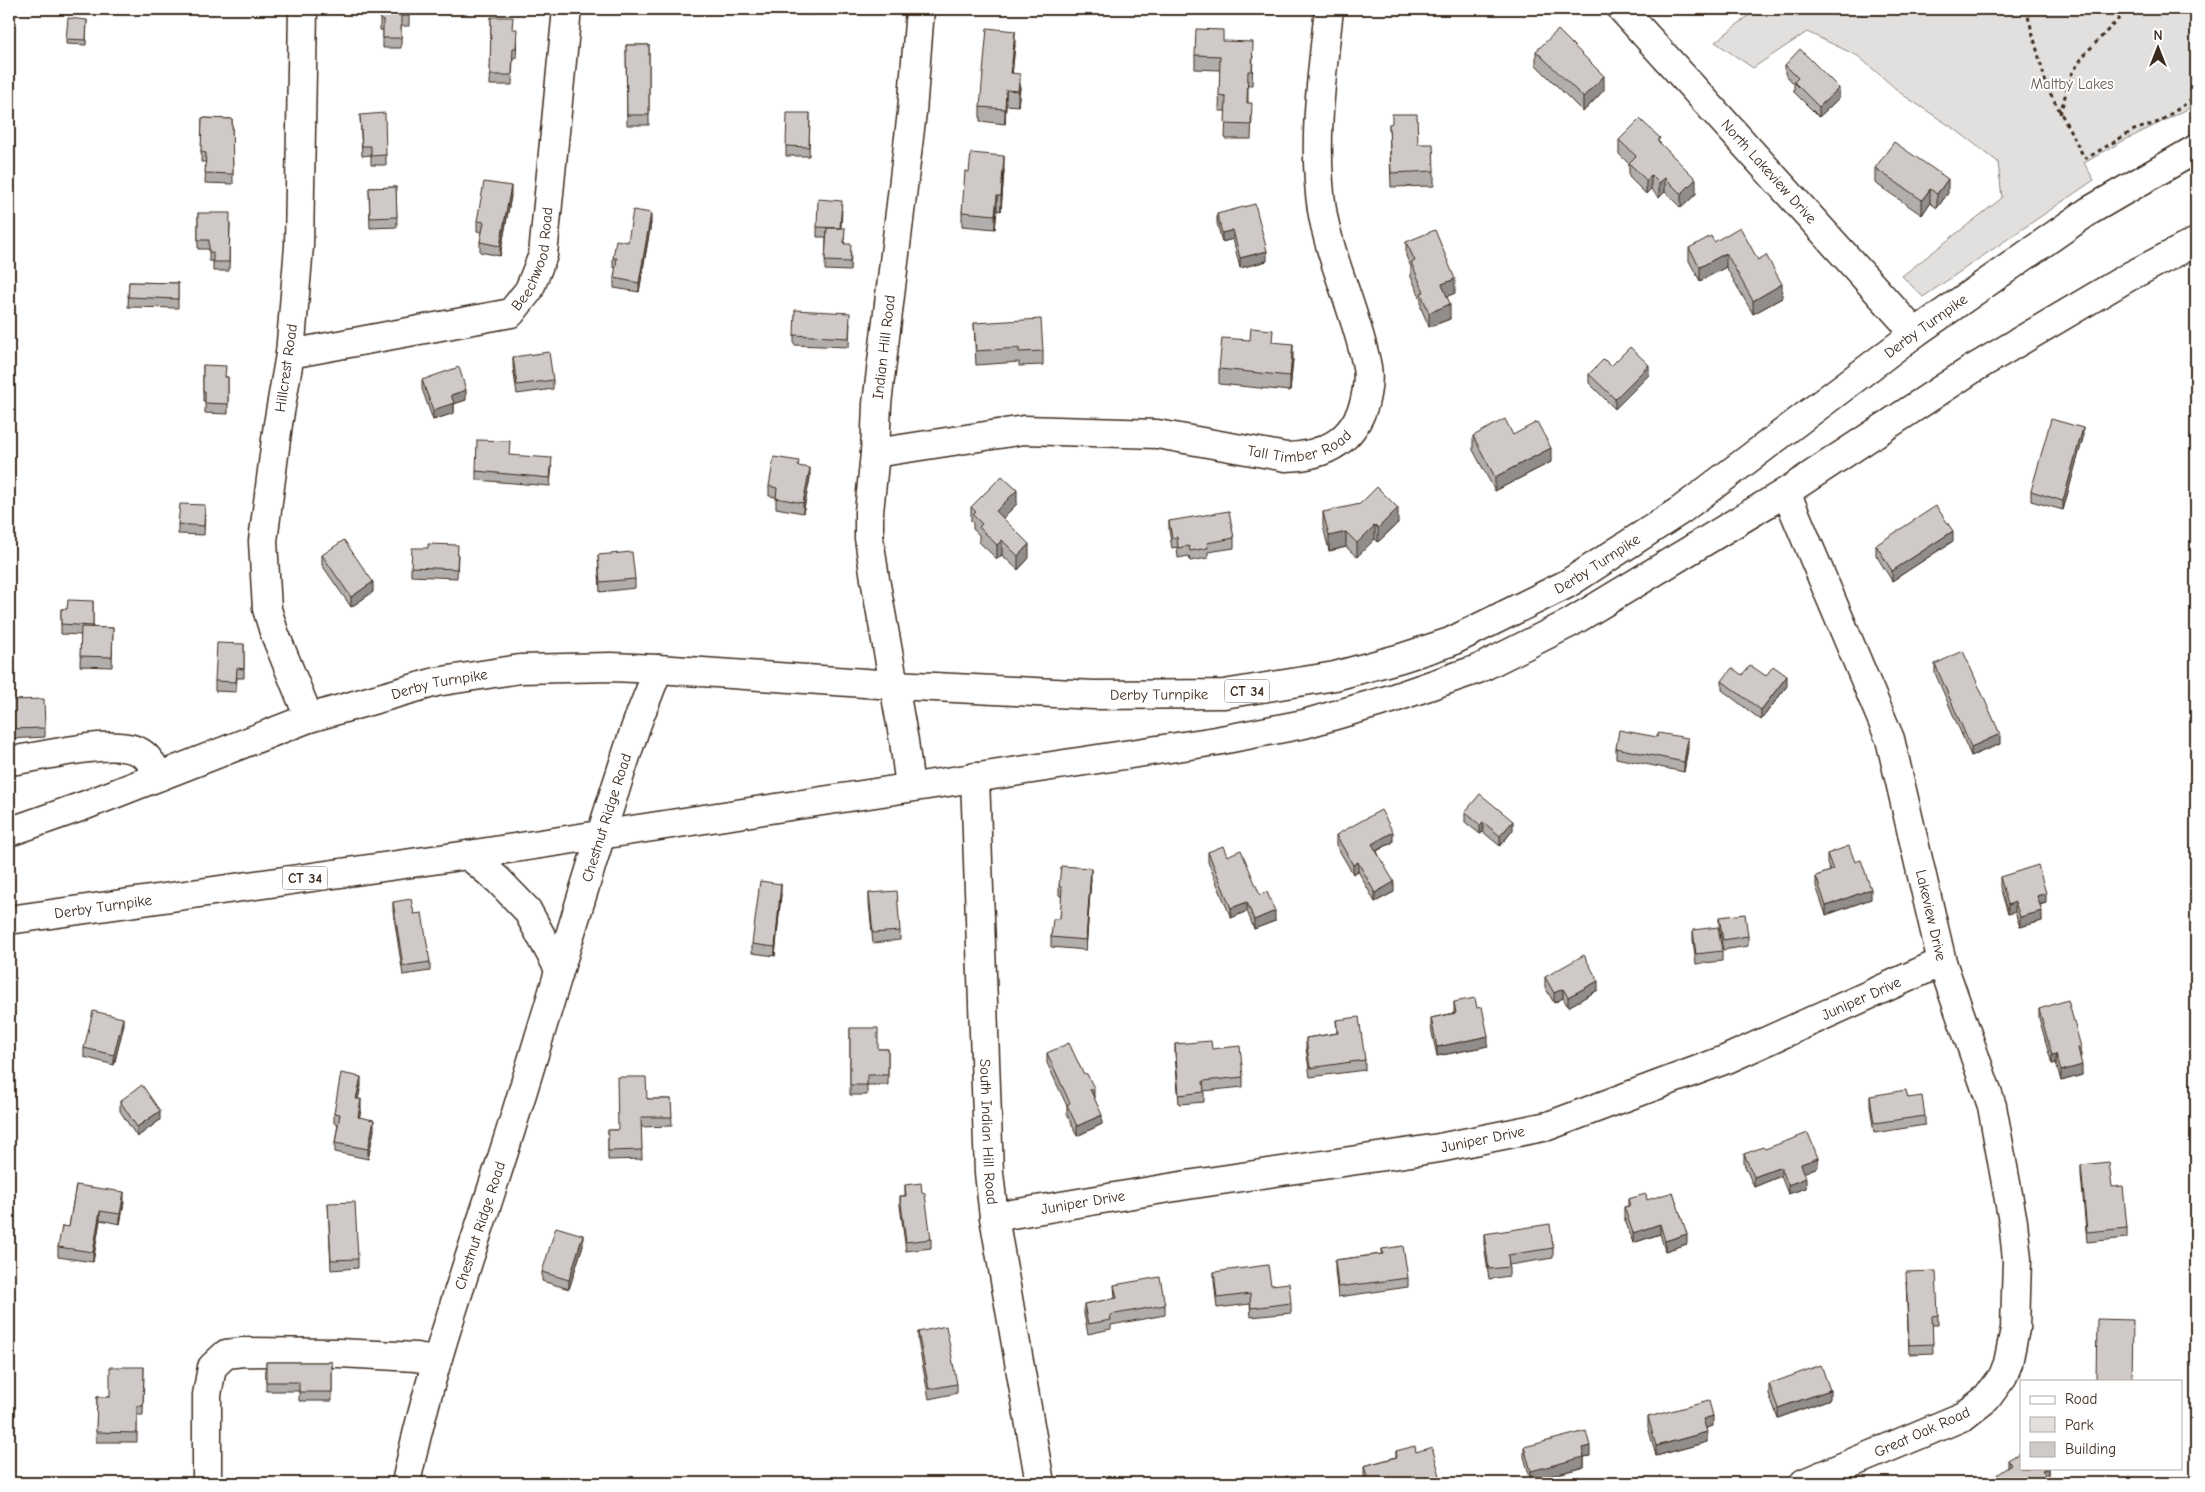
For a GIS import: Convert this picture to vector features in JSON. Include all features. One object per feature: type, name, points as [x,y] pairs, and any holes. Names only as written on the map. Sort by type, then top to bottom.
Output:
[{"type":"main road","name":"Hillcrest Road","points":[[303,9],[299,246],[290,354],[278,424],[263,541],[264,577],[268,609],[274,632],[309,718]]},
{"type":"main road","name":"Beechwood Road","points":[[290,354],[511,313],[529,290],[543,255],[567,9]]},
{"type":"main road","name":"Indian Hill Road","points":[[894,685],[869,538],[870,503],[877,404],[912,112],[920,9]]},
{"type":"main road","name":"Tall Timber Road","points":[[875,453],[1024,430],[1157,434],[1286,457],[1307,456],[1327,449],[1349,434],[1360,415],[1368,392],[1367,368],[1333,256],[1322,209],[1317,158],[1329,9]]},
{"type":"main road","name":"North Lakeview Drive","points":[[1622,9],[1915,333]]},
{"type":"main road","name":"Derby Turnpike","points":[[9,832],[86,805],[309,718],[436,682],[520,669],[611,667],[658,669],[894,685],[1094,695],[1224,694],[1335,676],[1450,642],[1567,584],[1681,510],[1915,333],[2089,211],[2196,150]]},
{"type":"main road","name":"Derby Turnpike","points":[[9,920],[468,855],[601,833],[1216,741],[1304,724],[1383,701],[1478,669],[1570,624],[1786,492],[1970,370],[2130,276],[2196,242]]},
{"type":"main road","name":"Lakeview Drive","points":[[1786,492],[1890,739],[1942,962],[1992,1106],[2013,1222],[2017,1259],[2018,1298],[2011,1350]]},
{"type":"main road","name":"Chestnut Ridge Road","points":[[406,1483],[416,1434],[436,1361],[601,833],[636,727],[658,669]]},
{"type":"main road","points":[[894,685],[910,787]]},
{"type":"main road","points":[[9,760],[84,748],[130,748],[143,754],[160,776]]},
{"type":"main road","name":"South Indian Hill Road","points":[[976,776],[989,1173],[994,1217],[1040,1483]]},
{"type":"main road","points":[[468,855],[498,880],[527,910],[559,969]]},
{"type":"main road","name":"Juniper Drive","points":[[994,1217],[1188,1185],[1439,1148],[1548,1126],[1727,1059],[1942,962]]},
{"type":"main road","name":"Great Oak Road","points":[[1804,1483],[1949,1423],[1977,1408],[1996,1387],[2003,1376],[2011,1350]]},
{"type":"main road","points":[[207,1483],[207,1395],[212,1367],[226,1354],[243,1352],[339,1353],[416,1357],[436,1361]]},
{"type":"path","points":[[2026,9],[2047,87],[2084,157],[2088,158],[2134,130],[2159,122],[2196,97]]},
{"type":"path","points":[[2060,114],[2071,75],[2084,55],[2128,9]]},
{"type":"green space","name":"Maltby Lakes","points":[[1757,9],[2196,9],[2196,105],[2123,141],[2084,163],[2094,180],[1923,297],[1902,276],[2002,198],[1998,162],[1956,130],[1903,95],[1858,56],[1807,32],[1753,68],[1715,42]]},
{"type":"building","points":[[380,9],[409,9],[409,16],[401,16],[401,38],[383,38],[383,20],[380,20]]},
{"type":"building","points":[[491,17],[513,17],[512,29],[517,29],[516,48],[513,48],[512,75],[490,75]]},
{"type":"building","points":[[68,18],[87,20],[86,40],[66,39]]},
{"type":"building","points":[[987,28],[1015,31],[1011,73],[1020,74],[1018,91],[1006,90],[1005,109],[980,107]]},
{"type":"building","points":[[1196,29],[1223,30],[1223,41],[1253,42],[1252,71],[1248,71],[1247,103],[1252,103],[1251,125],[1225,124],[1226,97],[1219,96],[1220,56],[1195,55]]},
{"type":"building","points":[[1558,30],[1604,76],[1583,97],[1536,51]]},
{"type":"building","points":[[626,45],[649,45],[649,115],[627,115]]},
{"type":"building","points":[[1800,49],[1839,88],[1819,107],[1794,82],[1798,78],[1785,65]]},
{"type":"building","points":[[385,113],[386,155],[371,156],[371,146],[362,146],[360,115]]},
{"type":"building","points":[[787,113],[810,113],[809,147],[786,146]]},
{"type":"building","points":[[1392,114],[1417,114],[1418,144],[1433,144],[1434,171],[1391,173],[1389,124],[1392,123]]},
{"type":"building","points":[[202,118],[232,119],[233,174],[205,173],[206,153],[201,152]]},
{"type":"building","points":[[1640,119],[1660,138],[1658,141],[1696,179],[1681,194],[1665,178],[1659,183],[1651,175],[1646,180],[1629,163],[1636,156],[1619,140]]},
{"type":"building","points":[[1894,142],[1948,179],[1937,194],[1930,189],[1922,200],[1875,168]]},
{"type":"building","points":[[971,153],[1004,156],[1001,196],[997,196],[995,215],[962,212],[965,171],[969,172]]},
{"type":"building","points":[[484,182],[511,186],[500,246],[480,242],[484,222],[477,221]]},
{"type":"building","points":[[396,187],[397,217],[370,218],[369,188]]},
{"type":"building","points":[[818,199],[842,201],[840,228],[817,227]]},
{"type":"building","points":[[1255,204],[1267,251],[1240,258],[1233,230],[1222,233],[1217,214]]},
{"type":"building","points":[[633,210],[651,213],[639,283],[614,278],[617,258],[613,258],[616,240],[628,242]]},
{"type":"building","points":[[198,213],[230,213],[229,262],[213,262],[213,252],[209,252],[209,240],[198,240]]},
{"type":"building","points":[[1740,227],[1758,260],[1766,255],[1782,284],[1753,301],[1726,253],[1700,267],[1689,248],[1711,236],[1714,242]]},
{"type":"building","points":[[827,228],[845,228],[844,244],[851,244],[850,262],[825,261]]},
{"type":"building","points":[[1435,230],[1455,279],[1442,284],[1450,304],[1429,313],[1421,293],[1424,292],[1411,262],[1415,261],[1406,242]]},
{"type":"building","points":[[129,282],[178,283],[178,299],[128,297]]},
{"type":"building","points":[[795,310],[850,313],[849,338],[794,335]]},
{"type":"building","points":[[1041,319],[1043,351],[1019,352],[1019,348],[976,351],[974,323]]},
{"type":"building","points":[[1251,328],[1273,330],[1272,342],[1293,344],[1290,376],[1219,369],[1222,338],[1250,340]]},
{"type":"building","points":[[1630,347],[1649,365],[1615,399],[1589,374],[1604,359],[1611,366]]},
{"type":"building","points":[[549,352],[553,380],[517,385],[513,357]]},
{"type":"building","points":[[203,365],[226,366],[225,377],[228,377],[228,404],[205,403]]},
{"type":"building","points":[[459,367],[466,390],[451,395],[454,403],[433,410],[422,380]]},
{"type":"building","points":[[1505,419],[1513,435],[1537,422],[1551,448],[1495,477],[1473,436]]},
{"type":"building","points":[[2051,419],[2083,428],[2063,501],[2031,491]]},
{"type":"building","points":[[477,440],[510,441],[509,455],[552,458],[550,478],[476,471]]},
{"type":"building","points":[[774,457],[799,461],[798,466],[810,468],[803,503],[776,498],[777,488],[769,486]]},
{"type":"building","points":[[1002,476],[1017,490],[996,511],[1029,544],[1018,556],[1002,540],[997,545],[979,527],[982,524],[973,515],[976,512],[971,507]]},
{"type":"building","points":[[1377,487],[1398,508],[1378,528],[1375,525],[1357,543],[1346,532],[1329,536],[1323,512],[1360,504]]},
{"type":"building","points":[[180,504],[205,505],[204,526],[178,524]]},
{"type":"building","points":[[1936,506],[1953,531],[1892,571],[1876,545]]},
{"type":"building","points":[[1229,511],[1234,538],[1207,543],[1208,548],[1190,551],[1189,546],[1178,548],[1177,537],[1172,538],[1169,521]]},
{"type":"building","points":[[344,540],[373,582],[351,597],[322,555]]},
{"type":"building","points":[[428,544],[458,545],[457,569],[411,567],[412,548],[428,548]]},
{"type":"building","points":[[632,552],[635,579],[600,582],[598,555]]},
{"type":"building","points":[[68,600],[93,601],[93,626],[61,624],[61,609],[67,609]]},
{"type":"building","points":[[81,627],[113,628],[112,657],[80,656]]},
{"type":"building","points":[[217,643],[244,644],[244,669],[237,668],[236,682],[215,681]]},
{"type":"building","points":[[1963,651],[2000,734],[1971,747],[1935,664]]},
{"type":"building","points":[[1750,665],[1766,676],[1773,666],[1787,676],[1761,710],[1722,681],[1732,668],[1742,675]]},
{"type":"building","points":[[44,699],[45,728],[10,729],[10,700]]},
{"type":"building","points":[[1619,730],[1657,737],[1658,733],[1688,738],[1684,762],[1616,748]]},
{"type":"building","points":[[1480,794],[1513,821],[1500,836],[1483,822],[1480,825],[1465,812]]},
{"type":"building","points":[[1381,810],[1393,832],[1372,844],[1394,882],[1375,893],[1358,862],[1353,865],[1336,835]]},
{"type":"building","points":[[1223,846],[1227,856],[1241,850],[1260,895],[1267,892],[1275,911],[1254,920],[1247,902],[1231,908],[1208,852]]},
{"type":"building","points":[[1849,846],[1855,862],[1861,860],[1871,889],[1826,906],[1816,876],[1833,870],[1827,854]]},
{"type":"building","points":[[2038,865],[2046,893],[2037,896],[2042,911],[2020,917],[2015,902],[2008,905],[2000,877]]},
{"type":"building","points":[[1061,866],[1091,868],[1086,940],[1051,937],[1053,919],[1060,919],[1062,888],[1059,885]]},
{"type":"building","points":[[760,881],[781,884],[775,947],[752,944]]},
{"type":"building","points":[[897,891],[900,931],[873,933],[869,893]]},
{"type":"building","points":[[411,899],[414,914],[422,913],[430,962],[403,966],[393,902]]},
{"type":"building","points":[[1745,914],[1748,936],[1723,940],[1719,917]]},
{"type":"building","points":[[1718,927],[1722,951],[1696,954],[1693,930]]},
{"type":"building","points":[[1584,955],[1598,981],[1568,997],[1563,989],[1554,993],[1545,977]]},
{"type":"building","points":[[1475,998],[1477,1008],[1482,1007],[1488,1036],[1437,1047],[1431,1018],[1456,1013],[1454,1002]]},
{"type":"building","points":[[2068,1000],[2081,1047],[2078,1048],[2082,1065],[2061,1071],[2056,1054],[2052,1055],[2039,1009]]},
{"type":"building","points":[[93,1011],[123,1018],[114,1055],[84,1048]]},
{"type":"building","points":[[1359,1017],[1365,1060],[1310,1068],[1306,1038],[1338,1033],[1336,1020]]},
{"type":"building","points":[[850,1028],[878,1028],[878,1049],[888,1049],[888,1075],[867,1075],[867,1085],[850,1085]]},
{"type":"building","points":[[1211,1041],[1212,1049],[1240,1046],[1243,1077],[1203,1081],[1204,1092],[1179,1095],[1175,1044]]},
{"type":"building","points":[[1069,1043],[1083,1073],[1087,1074],[1094,1088],[1090,1089],[1102,1115],[1077,1126],[1067,1105],[1070,1103],[1047,1053]]},
{"type":"building","points":[[341,1073],[361,1077],[356,1099],[361,1099],[358,1117],[374,1120],[368,1149],[335,1143],[340,1114],[334,1113]]},
{"type":"building","points":[[617,1077],[646,1077],[647,1099],[671,1099],[672,1117],[641,1117],[642,1150],[608,1151],[608,1130],[618,1130]]},
{"type":"building","points":[[142,1085],[160,1111],[137,1127],[120,1101]]},
{"type":"building","points":[[1906,1090],[1908,1098],[1922,1096],[1925,1116],[1874,1123],[1870,1096]]},
{"type":"building","points":[[1808,1133],[1818,1158],[1801,1164],[1806,1178],[1788,1185],[1781,1167],[1754,1177],[1744,1154],[1763,1147],[1765,1149]]},
{"type":"building","points":[[2109,1162],[2112,1187],[2123,1186],[2127,1228],[2087,1232],[2081,1165]]},
{"type":"building","points":[[921,1183],[922,1193],[925,1194],[931,1239],[906,1242],[900,1196],[906,1196],[905,1185]]},
{"type":"building","points":[[76,1185],[124,1192],[120,1214],[100,1211],[93,1252],[58,1247],[62,1226],[69,1227]]},
{"type":"building","points":[[1673,1192],[1687,1234],[1665,1241],[1660,1224],[1633,1233],[1624,1207],[1630,1206],[1628,1199],[1646,1194],[1647,1200]]},
{"type":"building","points":[[355,1202],[358,1259],[331,1260],[328,1203]]},
{"type":"building","points":[[1550,1224],[1553,1248],[1508,1255],[1509,1267],[1489,1269],[1484,1234]]},
{"type":"building","points":[[556,1227],[583,1235],[569,1280],[542,1272]]},
{"type":"building","points":[[1403,1246],[1408,1278],[1338,1287],[1335,1260],[1383,1254],[1382,1249]]},
{"type":"building","points":[[1268,1265],[1271,1285],[1289,1283],[1291,1303],[1251,1308],[1250,1294],[1217,1298],[1214,1272]]},
{"type":"building","points":[[1936,1271],[1938,1315],[1932,1316],[1933,1344],[1909,1345],[1906,1272]]},
{"type":"building","points":[[1160,1277],[1165,1305],[1110,1315],[1111,1320],[1088,1324],[1084,1304],[1117,1298],[1114,1285]]},
{"type":"building","points":[[2097,1319],[2133,1320],[2132,1380],[2096,1380]]},
{"type":"building","points":[[946,1326],[957,1384],[929,1389],[918,1332]]},
{"type":"building","points":[[266,1362],[332,1362],[332,1392],[299,1392],[299,1382],[266,1382]]},
{"type":"building","points":[[1821,1365],[1830,1390],[1778,1408],[1769,1384]]},
{"type":"building","points":[[110,1367],[144,1367],[143,1406],[137,1406],[137,1433],[96,1432],[97,1397],[110,1397]]},
{"type":"building","points":[[1709,1401],[1713,1416],[1703,1419],[1707,1432],[1656,1446],[1648,1417]]},
{"type":"building","points":[[1586,1431],[1590,1446],[1582,1448],[1584,1457],[1531,1471],[1524,1447]]},
{"type":"building","points":[[1415,1446],[1416,1452],[1432,1447],[1442,1483],[1419,1483],[1419,1481],[1411,1483],[1369,1483],[1364,1466],[1397,1457],[1396,1451]]},
{"type":"building","points":[[2020,1453],[2020,1470],[2044,1470],[2042,1471],[2046,1477],[2037,1483],[1984,1483],[2011,1465],[2008,1460]]},
{"type":"building","points":[[1288,1476],[1290,1483],[1265,1483]]},
{"type":"building","points":[[1134,1479],[1134,1483],[1113,1483]]},
{"type":"building","points":[[1240,1479],[1241,1483],[1224,1483]]}]
